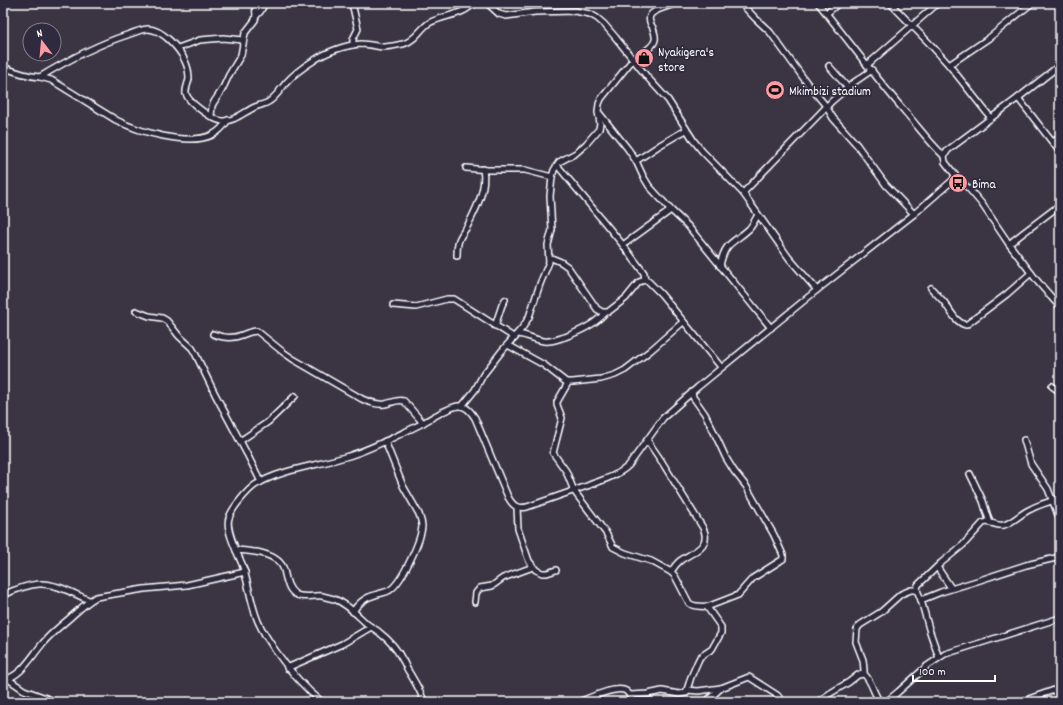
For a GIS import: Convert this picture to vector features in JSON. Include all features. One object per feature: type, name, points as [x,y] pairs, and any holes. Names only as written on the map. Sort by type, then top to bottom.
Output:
[{"type":"street","points":[[254,3],[256,16]]},
{"type":"street","points":[[211,116],[214,102],[241,55],[243,40],[246,32],[265,3]]},
{"type":"street","points":[[352,3],[358,29],[353,39],[353,45]]},
{"type":"street","points":[[40,77],[83,52],[116,39],[149,29],[164,36],[178,48],[184,58],[188,68],[189,79],[186,92],[187,96],[194,104],[221,121],[229,120],[238,117],[270,100],[296,73],[313,60],[353,45],[363,44],[388,47],[408,42],[430,23],[463,11],[476,3]]},
{"type":"street","points":[[487,3],[499,14],[506,16],[535,12],[570,11],[590,14],[597,18],[605,25],[668,100],[686,130],[702,151],[743,193],[789,258],[817,290]]},
{"type":"street","points":[[462,406],[475,390],[483,375],[523,327],[532,309],[549,262],[548,246],[552,230],[550,196],[552,177],[557,165],[562,160],[576,153],[598,130],[600,123],[598,112],[601,99],[633,59],[647,50],[655,41],[649,18],[651,14],[678,3]]},
{"type":"street","points":[[741,3],[754,18],[770,32],[807,83],[826,106],[833,118],[856,145],[886,185],[914,214]]},
{"type":"street","points":[[818,3],[891,96],[935,148],[944,156]]},
{"type":"street","points":[[827,13],[839,3]]},
{"type":"street","points":[[890,3],[949,65],[991,118]]},
{"type":"street","points":[[867,65],[938,3]]},
{"type":"street","points":[[949,65],[989,38],[1032,3]]},
{"type":"street","points":[[178,48],[200,40],[223,38],[243,40]]},
{"type":"street","points":[[829,66],[848,88]]},
{"type":"street","points":[[1060,66],[948,150],[944,156],[944,162],[954,176],[970,190],[982,204],[1009,244],[1060,307]]},
{"type":"street","points":[[3,67],[21,74],[51,80],[116,120],[140,130],[155,134],[191,139],[203,138],[216,133],[229,120]]},
{"type":"street","points":[[743,193],[826,106],[872,70]]},
{"type":"street","points":[[1018,98],[1060,152]]},
{"type":"street","points":[[598,112],[636,161],[649,186],[688,226],[771,328]]},
{"type":"street","points":[[636,161],[686,130]]},
{"type":"street","points":[[1053,142],[1060,137]]},
{"type":"street","points":[[557,165],[623,245],[644,273],[646,278],[645,280]]},
{"type":"street","points":[[466,168],[525,170],[552,177]]},
{"type":"street","points":[[457,256],[457,246],[459,240],[474,214],[481,196],[484,182],[483,169]]},
{"type":"street","points":[[322,702],[306,688],[288,668],[261,629],[252,605],[244,572],[232,542],[228,526],[229,516],[247,492],[254,486],[275,476],[353,455],[423,424],[457,406],[462,406],[470,411],[475,418],[508,497],[517,507],[528,507],[604,480],[629,465],[663,418],[692,392],[817,290],[914,214],[953,180],[954,176]]},
{"type":"street","points":[[1009,244],[1060,205]]},
{"type":"street","points":[[623,245],[671,210]]},
{"type":"street","points":[[720,266],[724,252],[728,246],[749,228],[758,215]]},
{"type":"street","points":[[549,257],[561,262],[568,268],[599,312],[605,313]]},
{"type":"street","points":[[931,288],[955,317],[962,324],[966,325],[1007,294],[1031,273]]},
{"type":"street","points":[[393,305],[416,307],[447,299],[454,299],[495,326],[516,336],[528,336],[542,341],[554,341],[586,328],[621,303],[639,282],[645,280],[657,290],[721,368]]},
{"type":"street","points":[[495,326],[505,300]]},
{"type":"street","points":[[136,311],[149,316],[162,318],[167,321],[178,336],[192,348],[260,482]]},
{"type":"street","points":[[508,344],[544,365],[560,378],[568,382],[601,379],[625,370],[684,322]]},
{"type":"street","points":[[213,334],[223,338],[257,331],[282,352],[362,399],[380,404],[387,404],[399,400],[404,401],[423,424]]},
{"type":"street","points":[[568,382],[557,402],[562,418],[553,453],[566,471],[574,491],[606,533],[613,547],[625,553],[651,561],[671,572],[675,576],[692,605],[708,607],[738,595],[752,578],[780,561],[783,558],[783,554],[746,486],[726,458],[705,414],[693,397],[692,392]]},
{"type":"street","points":[[1052,386],[1060,392]]},
{"type":"street","points":[[240,441],[251,435],[268,422],[295,396]]},
{"type":"street","points":[[647,440],[703,528],[705,535],[704,544],[676,564],[671,572]]},
{"type":"street","points":[[1024,440],[1032,464],[1048,489],[1060,520]]},
{"type":"street","points":[[353,612],[362,602],[374,595],[387,592],[398,583],[418,541],[422,528],[419,514],[403,486],[386,441]]},
{"type":"street","points":[[970,474],[983,500],[990,523]]},
{"type":"street","points":[[916,590],[918,586],[937,567],[962,545],[983,523],[987,522],[1000,526],[1008,524],[1038,505],[1060,498]]},
{"type":"street","points":[[517,507],[518,529],[529,561],[536,570],[542,573],[556,570]]},
{"type":"street","points":[[236,550],[266,554],[277,560],[283,567],[289,586],[296,594],[301,596],[322,596],[335,600],[345,605],[380,633],[399,654],[416,683],[424,702]]},
{"type":"street","points":[[921,600],[951,588],[1026,565],[1060,557]]},
{"type":"street","points":[[475,602],[476,593],[480,588],[492,586],[503,578],[533,567]]},
{"type":"street","points":[[937,567],[951,588]]},
{"type":"street","points":[[6,680],[18,673],[52,632],[89,600],[96,597],[144,588],[176,587],[196,584],[244,572]]},
{"type":"street","points":[[3,595],[27,586],[47,584],[89,600]]},
{"type":"street","points":[[880,702],[876,697],[868,678],[864,674],[862,660],[856,642],[857,630],[860,625],[881,612],[901,594],[911,590],[916,590]]},
{"type":"street","points":[[916,590],[921,600],[939,658]]},
{"type":"street","points":[[630,695],[662,691],[686,693],[690,677],[700,657],[712,649],[721,633],[720,627],[708,607]]},
{"type":"street","points":[[886,702],[927,666],[945,654],[1060,618]]},
{"type":"street","points":[[288,668],[342,644],[371,627]]},
{"type":"street","points":[[818,702],[858,675],[864,674]]},
{"type":"street","points":[[687,690],[698,691],[721,688],[749,676],[777,695],[783,702]]},
{"type":"street","points":[[6,680],[24,690],[57,702]]},
{"type":"street","points":[[708,702],[709,699],[721,688]]},
{"type":"street","points":[[1020,702],[1060,688]]},
{"type":"street","points":[[579,702],[617,689],[624,690],[630,695],[633,702]]},
{"type":"place","name":"Nyakigera's store","points":[[644,58]]},
{"type":"place","name":"Mkimbizi stadium","points":[[775,90]]},
{"type":"place","name":"Bima","points":[[958,183]]}]
